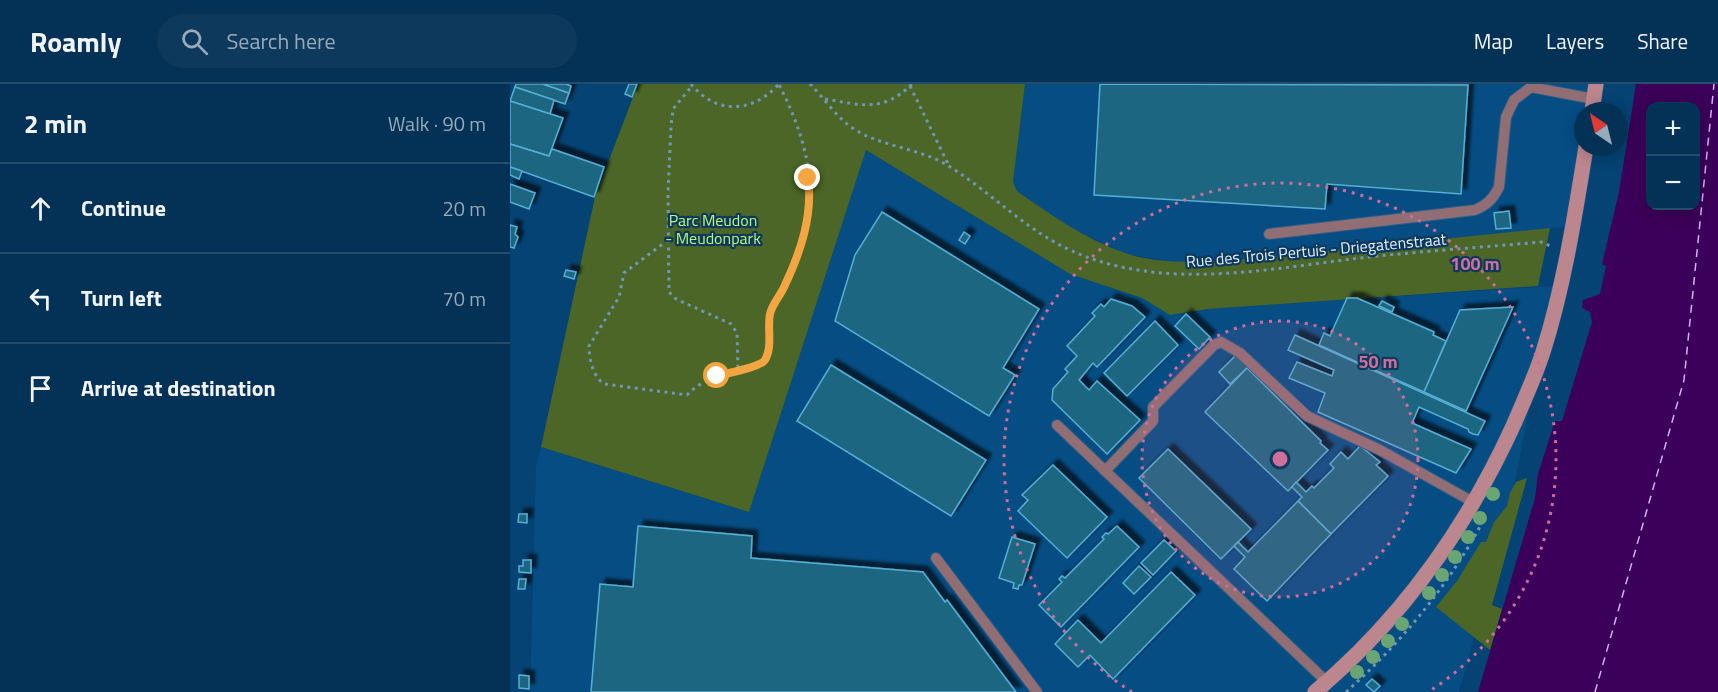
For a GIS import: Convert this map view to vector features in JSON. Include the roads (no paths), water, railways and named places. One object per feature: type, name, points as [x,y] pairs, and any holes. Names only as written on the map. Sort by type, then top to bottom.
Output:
[{"type":"main road","points":[[1321,687],[1359,652],[1428,573],[1473,502],[1504,446],[1543,352],[1558,291],[1584,156]]},
{"type":"lane","points":[[1269,234],[1475,210],[1486,205],[1499,188],[1508,111],[1514,100],[1531,85],[1594,98]]},
{"type":"lane","points":[[1105,471],[1153,421],[1153,407],[1214,345],[1221,342],[1240,353],[1307,416],[1380,450],[1473,502]]},
{"type":"lane","points":[[1057,425],[1321,687]]},
{"type":"lane","points":[[936,558],[1037,692]]},
{"type":"park label","name":"Parc Meudon - Meudonpark","points":[[713,229]]}]
